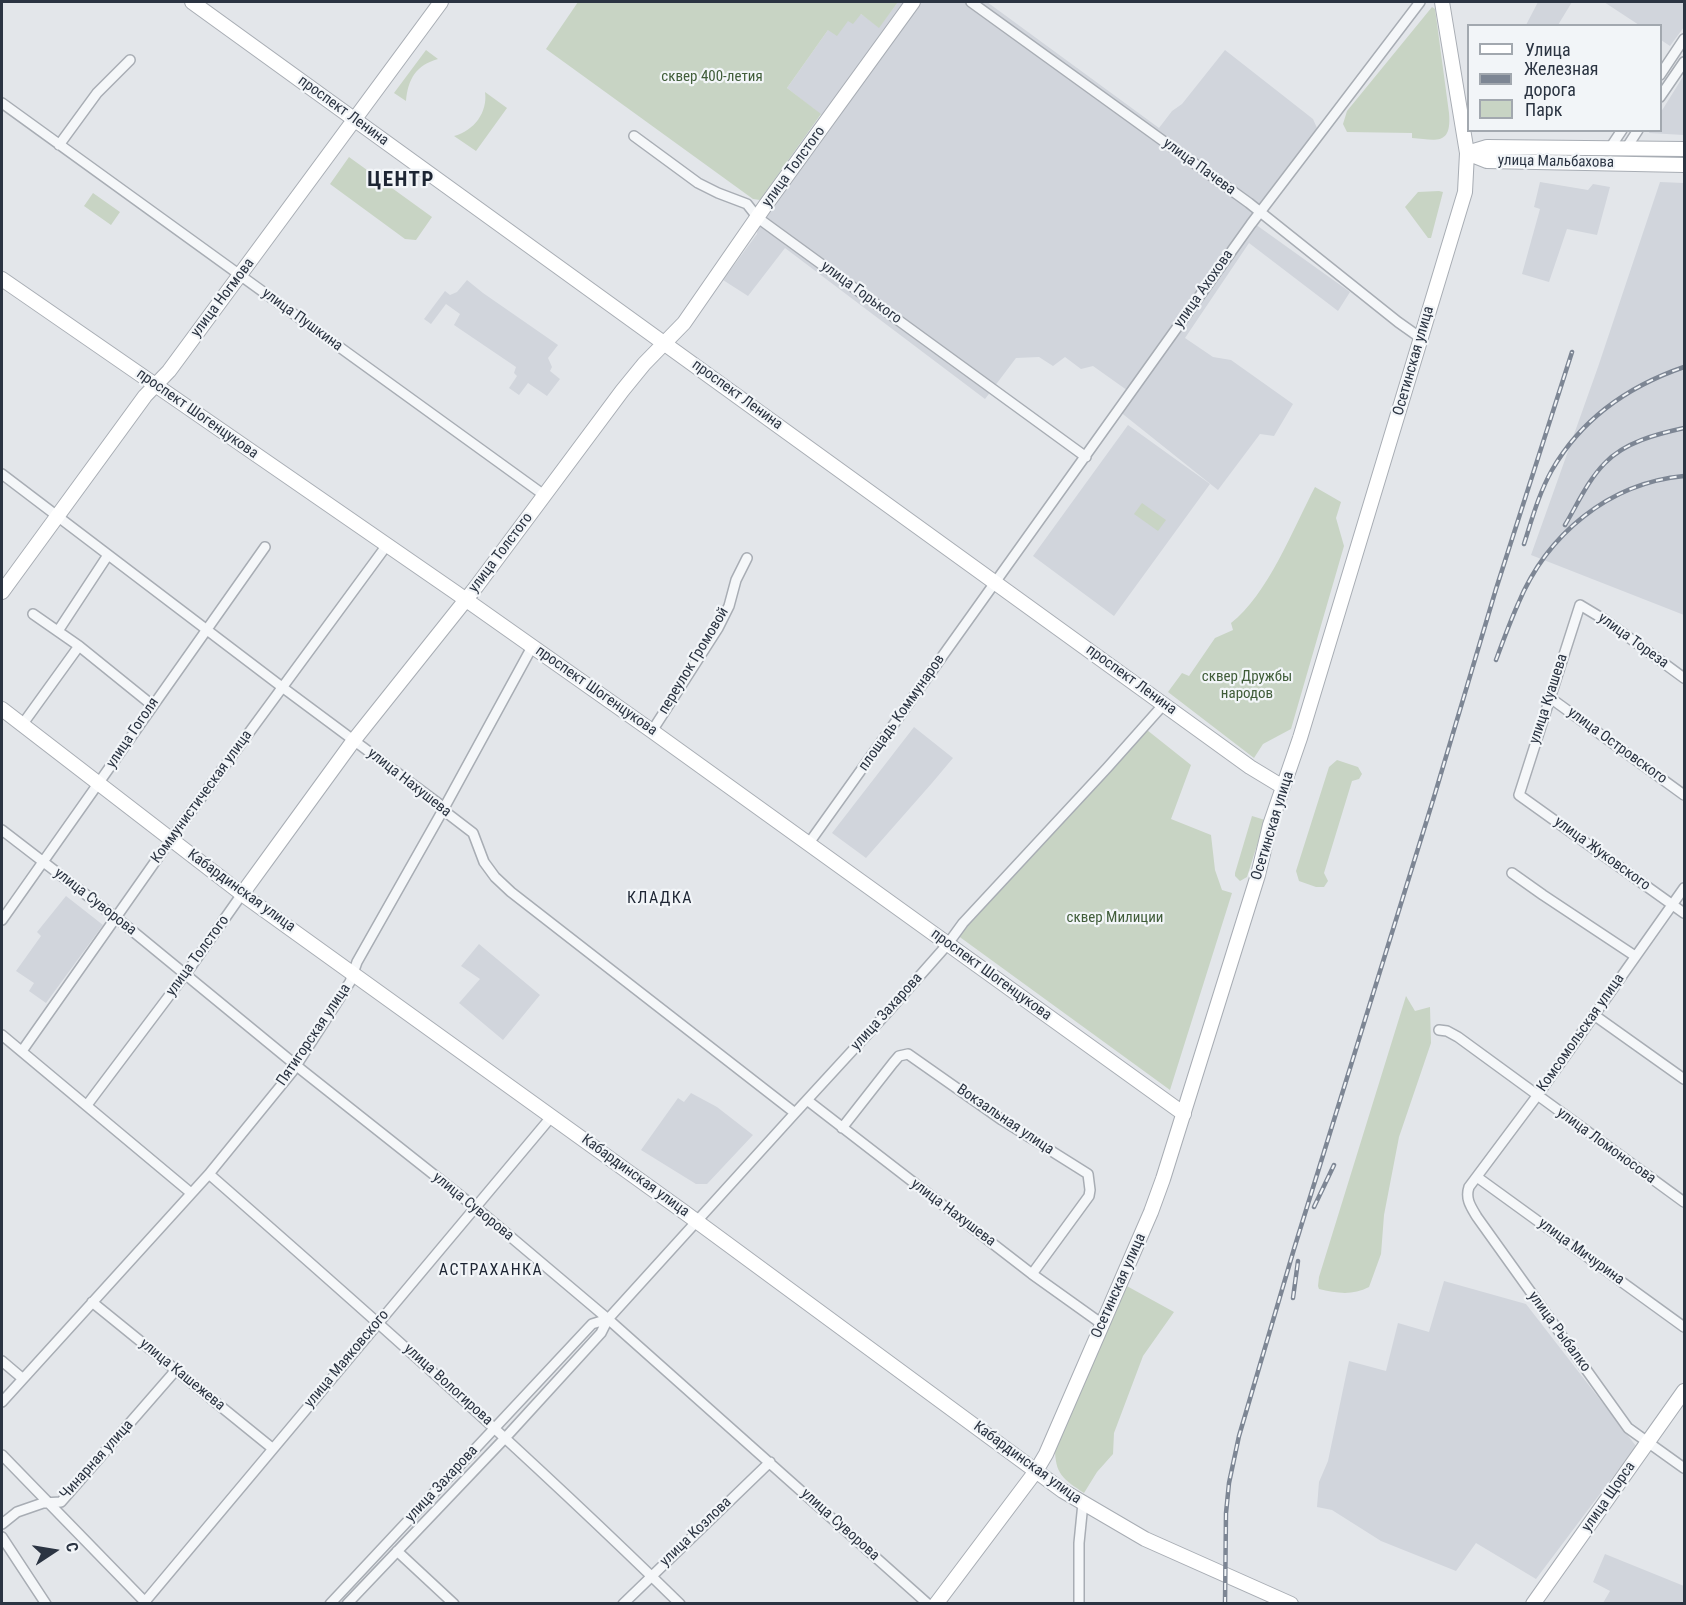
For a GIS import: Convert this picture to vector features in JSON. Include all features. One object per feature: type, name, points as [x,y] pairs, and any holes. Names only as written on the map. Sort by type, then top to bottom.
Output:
[{"type":"main road","name":"проспект Ленина","points":[[192,2],[1250,767],[1283,787]]},
{"type":"main road","name":"улица Ногмова","points":[[2,592],[145,396],[169,371],[441,2]]},
{"type":"main road","name":"улица Толстого","points":[[242,894],[354,740],[466,600],[622,391],[664,342],[684,323],[913,2]]},
{"type":"main road","name":"Осетинская улица","points":[[936,1604],[1036,1471],[1046,1454],[1151,1212],[1184,1114],[1258,875],[1270,825],[1300,738],[1465,192],[1467,153],[1442,2]]},
{"type":"main road","name":"улица Мальбахова","points":[[1467,153],[1487,147],[1684,149]]},
{"type":"main road","name":"улица Мальбахова","points":[[1467,153],[1487,161],[1684,165]]},
{"type":"main road","name":"проспект Шогенцукова","points":[[2,279],[652,731],[1184,1114]]},
{"type":"main road","name":"Кабардинская улица","points":[[2,709],[242,894],[354,972],[697,1221],[1036,1471],[1083,1503],[1145,1539],[1291,1604]]},
{"type":"main road","name":"улица Щорса","points":[[1533,1604],[1684,1391]]},
{"type":"street","name":"улица Пачева","points":[[971,2],[1260,212],[1422,339]]},
{"type":"street","name":"улица Ахохова","points":[[996,582],[1260,212],[1420,2]]},
{"type":"street","points":[[1662,72],[1684,39]]},
{"type":"street","points":[[59,145],[97,93],[130,60]]},
{"type":"street","points":[[1662,94],[1684,62]]},
{"type":"street","name":"улица Пушкина","points":[[2,103],[544,495]]},
{"type":"street","points":[[1610,148],[1621,132]]},
{"type":"street","points":[[1627,147],[1637,132]]},
{"type":"street","name":"улица Горького","points":[[634,136],[698,183],[747,204],[758,218],[1086,457]]},
{"type":"street","name":"улица Нахушева","points":[[2,474],[438,803],[443,810],[473,833],[484,862],[495,877],[511,892],[795,1113]]},
{"type":"street","name":"Коммунистическая улица","points":[[22,1051],[171,840],[282,687],[290,681],[387,545]]},
{"type":"street","name":"улица Гоголя","points":[[2,920],[265,547]]},
{"type":"street","points":[[58,631],[108,555]]},
{"type":"street","name":"переулок Громовой","points":[[652,731],[718,628],[747,558]]},
{"type":"street","name":"площадь Коммунаров","points":[[809,843],[996,582]]},
{"type":"street","name":"улица Тореза","points":[[1580,604],[1684,678]]},
{"type":"street","name":"улица Куашева","points":[[1519,795],[1580,604]]},
{"type":"street","points":[[33,614],[80,646],[152,705]]},
{"type":"street","points":[[22,725],[80,646]]},
{"type":"street","name":"Пятигорская улица","points":[[2,1402],[209,1174],[297,1066],[354,972],[361,954],[532,647]]},
{"type":"street","name":"улица Островского","points":[[1549,698],[1684,795]]},
{"type":"street","name":"улица Захарова","points":[[347,1604],[506,1437],[601,1333],[608,1319],[948,945],[963,923],[1164,704]]},
{"type":"street","name":"улица Жуковского","points":[[1519,795],[1684,913]]},
{"type":"street","name":"улица Суворова","points":[[2,830],[475,1208],[608,1319],[928,1604]]},
{"type":"street","points":[[1512,873],[1635,956]]},
{"type":"street","name":"Комсомольская улица","points":[[1477,1177],[1684,888]]},
{"type":"street","name":"улица Толстого","points":[[87,1105],[242,894]]},
{"type":"street","points":[[1594,1015],[1684,1078]]},
{"type":"street","name":"улица Ломоносова","points":[[1439,1030],[1447,1031],[1458,1037],[1684,1202]]},
{"type":"street","points":[[2,1035],[191,1193]]},
{"type":"street","name":"Вокзальная улица","points":[[842,1128],[899,1056],[908,1054],[1002,1120],[1088,1174],[1089,1196],[1032,1274]]},
{"type":"street","name":"улица Нахушева","points":[[807,1100],[1032,1274],[1102,1324]]},
{"type":"street","name":"улица Маяковского","points":[[145,1603],[272,1448],[552,1116]]},
{"type":"street","name":"улица Вологирова","points":[[209,1174],[379,1322],[506,1437],[680,1604]]},
{"type":"street","name":"улица Мичурина","points":[[1477,1177],[1684,1327]]},
{"type":"street","name":"улица Рыбалко","points":[[1477,1177],[1469,1187],[1467,1195],[1468,1202],[1477,1217],[1628,1428],[1684,1468]]},
{"type":"street","name":"улица Кашежева","points":[[92,1302],[272,1448]]},
{"type":"street","name":"улица Захарова","points":[[330,1604],[592,1324],[608,1319]]},
{"type":"street","points":[[2,1361],[22,1378]]},
{"type":"street","name":"Чинарная улица","points":[[2,1524],[17,1512],[49,1502],[57,1504],[61,1502],[176,1370]]},
{"type":"street","points":[[2,1455],[145,1603]]},
{"type":"street","name":"улица Козлова","points":[[623,1604],[770,1462]]},
{"type":"street","points":[[1079,1604],[1079,1543],[1083,1503]]},
{"type":"street","points":[[2,1537],[46,1604]]},
{"type":"street","points":[[398,1551],[454,1604]]},
{"type":"shaded area","points":[[898,2],[987,2],[1159,128],[1172,111],[1182,104],[1225,50],[1313,119],[1317,128],[1248,219],[1350,292],[1338,311],[1249,243],[1185,338],[1213,357],[1231,360],[1293,404],[1274,436],[1260,434],[1218,490],[1119,411],[1131,393],[1093,366],[1081,369],[1065,357],[1053,366],[1039,357],[1016,358],[985,399],[785,248],[748,296],[723,280],[757,234],[760,200],[821,115],[787,88],[828,30],[861,14],[879,27]]},
{"type":"shaded area","points":[[1538,2],[1572,2],[1559,24],[1527,24]]},
{"type":"shaded area","points":[[1604,2],[1684,2],[1684,27],[1670,46],[1662,41],[1662,24],[1637,24]]},
{"type":"shaded area","points":[[1684,75],[1684,135],[1649,133],[1662,132],[1662,110]]},
{"type":"shaded area","points":[[1540,182],[1588,190],[1593,184],[1610,187],[1597,235],[1567,229],[1549,282],[1522,274],[1540,209],[1534,207]]},
{"type":"shaded area","points":[[1660,182],[1684,183],[1684,615],[1531,555],[1598,367]]},
{"type":"shaded area","points":[[467,280],[558,345],[548,358],[552,367],[550,371],[560,379],[547,396],[528,383],[519,395],[509,388],[517,376],[514,373],[516,367],[454,325],[460,314],[446,304],[431,324],[424,319],[445,291],[450,295],[457,292]]},
{"type":"shaded area","points":[[1128,425],[1210,484],[1114,616],[1033,556]]},
{"type":"shaded area","points":[[914,727],[953,758],[866,858],[832,833]]},
{"type":"shaded area","points":[[66,896],[103,925],[46,1003],[29,991],[34,983],[16,971],[41,936],[37,932]]},
{"type":"shaded area","points":[[479,944],[540,995],[503,1040],[459,1003],[480,979],[461,966]]},
{"type":"shaded area","points":[[691,1093],[717,1107],[753,1135],[707,1184],[696,1184],[641,1150],[678,1098],[684,1102]]},
{"type":"shaded area","points":[[1444,1281],[1526,1304],[1636,1446],[1536,1579],[1476,1543],[1456,1571],[1381,1541],[1332,1510],[1317,1507],[1319,1482],[1328,1461],[1349,1361],[1386,1371],[1398,1323],[1429,1332]]},
{"type":"shaded area","points":[[1605,1554],[1684,1586],[1684,1603],[1603,1603],[1610,1591],[1593,1582]]},
{"type":"green space","name":"сквер 400-летия","points":[[578,2],[898,2],[879,28],[861,14],[853,24],[848,21],[837,36],[828,30],[787,88],[821,114],[760,200],[753,199],[546,49]]},
{"type":"green space","points":[[1432,7],[1435,9],[1449,113],[1448,131],[1445,136],[1441,139],[1428,140],[1412,138],[1412,133],[1347,132],[1343,124],[1347,111]]},
{"type":"green space","points":[[426,50],[438,59],[424,65],[414,74],[406,101],[394,93]]},
{"type":"green space","points":[[485,92],[507,108],[476,151],[454,136],[468,130],[478,120],[484,107]]},
{"type":"green space","points":[[349,157],[432,217],[416,240],[405,239],[330,184]]},
{"type":"green space","points":[[1418,192],[1443,192],[1431,238],[1428,238],[1405,207]]},
{"type":"green space","points":[[93,193],[120,212],[111,225],[84,206]]},
{"type":"green space","name":"сквер Дружбы народов","points":[[1315,487],[1341,502],[1336,518],[1344,546],[1291,729],[1263,744],[1254,758],[1168,692],[1182,673],[1189,676],[1215,638],[1233,630],[1231,623],[1244,611],[1268,579]]},
{"type":"green space","points":[[1142,503],[1166,520],[1158,531],[1134,514]]},
{"type":"green space","name":"сквер Милиции","points":[[1147,730],[1191,765],[1171,819],[1211,835],[1215,870],[1222,890],[1232,893],[1170,1090],[957,935]]},
{"type":"green space","points":[[1337,760],[1358,767],[1362,774],[1359,779],[1352,781],[1324,873],[1328,881],[1324,887],[1316,887],[1299,881],[1296,871],[1329,767]]},
{"type":"green space","points":[[1252,816],[1265,820],[1247,877],[1240,881],[1235,873]]},
{"type":"green space","points":[[1406,996],[1415,1011],[1430,1007],[1431,1043],[1399,1137],[1384,1215],[1381,1254],[1369,1287],[1350,1293],[1319,1289],[1319,1277]]},
{"type":"green space","points":[[1125,1285],[1174,1312],[1143,1356],[1114,1433],[1113,1454],[1097,1472],[1084,1493],[1062,1475],[1055,1457],[1055,1448]]},
{"type":"railway","points":[[1225,1604],[1226,1513],[1229,1483],[1239,1436],[1496,589],[1572,352]]},
{"type":"railway","points":[[1524,544],[1547,479],[1564,451],[1578,435],[1592,420],[1626,394],[1684,367]]},
{"type":"railway","points":[[1565,525],[1593,477],[1613,456],[1642,440],[1684,428]]},
{"type":"railway","points":[[1496,660],[1530,579],[1563,535],[1584,516],[1630,489],[1684,476]]},
{"type":"railway","points":[[1314,1207],[1334,1165]]},
{"type":"railway","points":[[1293,1298],[1298,1261]]},
{"type":"district","name":"ЦЕНТР","points":[[401,181]]},
{"type":"district","name":"КЛАДКА","points":[[660,899]]},
{"type":"district","name":"АСТРАХАНКА","points":[[491,1271]]}]
